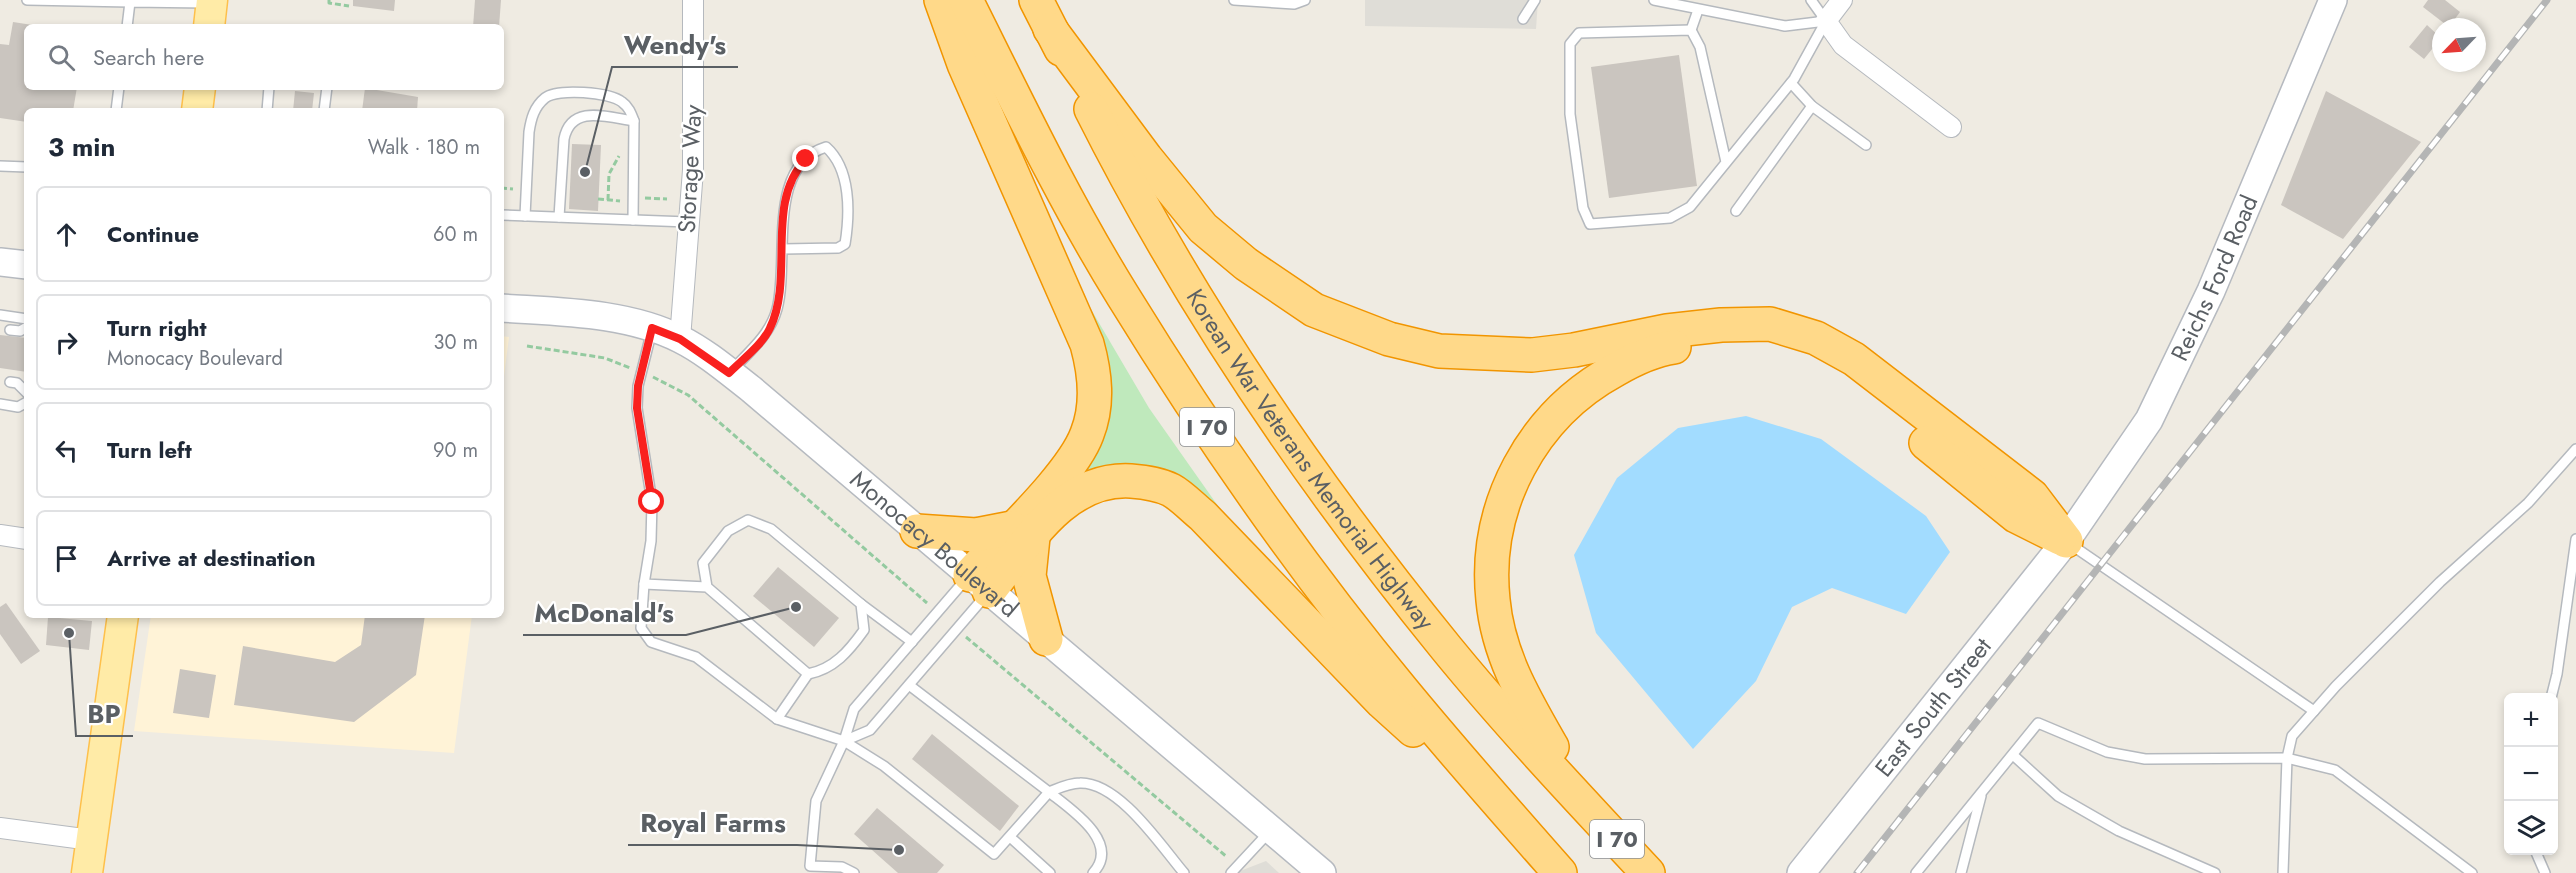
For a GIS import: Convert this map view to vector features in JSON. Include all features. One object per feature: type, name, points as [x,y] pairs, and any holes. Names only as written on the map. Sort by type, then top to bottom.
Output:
[{"type":"highway","points":[[941,0],[964,64],[1068,300],[1093,367],[1095,388],[1087,435],[1022,532],[979,583]]},
{"type":"highway","name":"I 70","points":[[966,0],[1057,182],[1121,294],[1256,500],[1402,691],[1560,873]]},
{"type":"highway","name":"Korean War Veterans Memorial Highway","points":[[1036,0],[1113,153],[1175,262],[1244,372],[1306,464],[1449,651],[1648,873]]},
{"type":"highway","points":[[1050,29],[1146,158],[1203,228],[1246,264],[1314,310],[1389,339],[1439,351],[1532,355],[1574,350],[1667,331],[1721,325],[1770,324],[1816,338],[1854,359],[2032,496],[2066,541]]},
{"type":"highway","points":[[1586,806],[1507,662],[1493,601],[1492,548],[1510,485],[1540,432],[1578,394],[1638,357],[1665,348],[1721,342],[1777,347],[1802,355],[1830,369],[1866,394],[2016,516],[2066,541]]},
{"type":"highway","points":[[917,531],[976,535],[1022,532],[1074,494],[1100,484],[1122,481],[1146,482],[1172,490],[1203,516],[1383,702],[1508,814]]},
{"type":"highway","points":[[1022,532],[1029,576],[1046,639]]},
{"type":"main road","name":"Reichs Ford Road","points":[[2066,541],[2150,420],[2172,376],[2333,0]]},
{"type":"main road","points":[[197,108],[200,90]]},
{"type":"main road","points":[[0,262],[24,265]]},
{"type":"main road","name":"Monocacy Boulevard","points":[[504,308],[582,314],[652,328],[680,339],[729,373],[1322,873]]},
{"type":"main road","name":"East South Street","points":[[1800,873],[2066,541]]},
{"type":"main road","points":[[87,873],[123,618]]},
{"type":"street","name":"Storage Way","points":[[680,339],[693,170],[693,0]]},
{"type":"street","points":[[1842,0],[1826,21],[1843,45],[1951,127]]},
{"type":"street","points":[[0,535],[24,539]]},
{"type":"street","points":[[0,828],[91,840]]},
{"type":"lane","points":[[27,0],[130,2],[211,17]]},
{"type":"lane","points":[[1234,0],[1294,4],[1305,0]]},
{"type":"lane","points":[[1523,19],[1535,0]]},
{"type":"lane","points":[[1654,0],[1785,26],[1826,21]]},
{"type":"lane","points":[[1811,0],[1826,21]]},
{"type":"lane","points":[[127,24],[130,2]]},
{"type":"lane","points":[[1698,10],[1691,30],[1700,47],[1725,162]]},
{"type":"lane","points":[[1691,30],[1579,33],[1570,44],[1570,114],[1583,208],[1590,224],[1670,218],[1690,207],[1791,83],[1826,21]]},
{"type":"lane","points":[[1791,83],[1812,106],[1866,146]]},
{"type":"lane","points":[[116,108],[119,90]]},
{"type":"lane","points":[[267,108],[269,90]]},
{"type":"lane","points":[[324,108],[327,90]]},
{"type":"lane","points":[[525,216],[531,118],[545,98],[555,93],[608,94],[630,109],[634,121],[633,220]]},
{"type":"lane","points":[[1736,211],[1812,106]]},
{"type":"lane","points":[[559,217],[564,139],[566,127],[572,119],[582,116],[634,121]]},
{"type":"lane","points":[[729,373],[769,331],[782,287],[784,210],[792,178],[806,159],[826,147],[835,155],[844,176],[847,196],[845,244],[838,248],[783,249]]},
{"type":"lane","points":[[0,166],[24,167]]},
{"type":"lane","points":[[504,215],[688,222]]},
{"type":"lane","points":[[0,315],[24,319]]},
{"type":"lane","points":[[652,328],[638,386],[637,408],[652,502],[651,541],[644,584],[641,628],[651,642],[696,657],[777,719],[844,741],[884,766],[994,854],[1049,792],[1080,783],[1092,784],[1107,790],[1139,820],[1184,873]]},
{"type":"lane","points":[[10,330],[20,332],[24,329]]},
{"type":"lane","points":[[10,382],[17,383],[24,390]]},
{"type":"lane","points":[[0,404],[18,407],[24,404]]},
{"type":"lane","points":[[2283,873],[2287,759],[2292,736],[2440,582],[2528,503],[2576,449]]},
{"type":"lane","points":[[808,674],[707,586],[702,563],[728,531],[748,520],[771,529],[861,604],[912,642]]},
{"type":"lane","points":[[2552,693],[2576,539]]},
{"type":"lane","points":[[2066,541],[2099,567],[2314,711]]},
{"type":"lane","points":[[854,873],[842,867],[810,866],[816,801],[844,741],[854,709],[937,612],[979,583]]},
{"type":"lane","points":[[844,741],[870,730],[909,685],[956,629],[979,583]]},
{"type":"lane","points":[[644,584],[707,586]]},
{"type":"lane","points":[[777,719],[808,674],[826,671],[850,648],[864,630],[861,604]]},
{"type":"lane","points":[[909,685],[1086,821],[1097,836],[1101,853],[1098,868],[1093,873]]},
{"type":"lane","points":[[1916,873],[2038,723],[2107,752],[2145,759],[2287,759],[2335,770],[2472,873]]},
{"type":"lane","points":[[2013,755],[2058,796],[2135,839],[2215,873]]},
{"type":"lane","points":[[1961,873],[1981,793]]},
{"type":"lane","points":[[1235,870],[1271,830]]},
{"type":"lane","points":[[1010,837],[1050,873]]},
{"type":"lane","points":[[2537,855],[2545,873]]},
{"type":"path","points":[[329,0],[329,3],[349,6]]},
{"type":"path","points":[[608,200],[609,174],[619,156]]},
{"type":"path","points":[[527,346],[605,358],[666,382],[688,395],[937,612]]},
{"type":"path","points":[[956,629],[1235,870]]},
{"type":"shaded area","points":[[1365,0],[1538,0],[1536,29],[1365,26]]},
{"type":"shaded area","points":[[504,336],[509,337],[504,376]]},
{"type":"shaded area","points":[[151,618],[472,618],[454,753],[134,731]]},
{"type":"shaded area","points":[[1266,861],[1279,873],[1235,873]]},
{"type":"green space","points":[[1062,260],[1149,408],[1249,550],[1210,508],[1077,477],[1092,448]]},
{"type":"water","points":[[1746,416],[1821,439],[1926,516],[1950,552],[1906,614],[1832,588],[1792,607],[1756,681],[1693,749],[1596,633],[1574,555],[1617,478],[1678,428]]},
{"type":"building","points":[[353,0],[395,0],[394,11],[353,6]]},
{"type":"building","points":[[475,0],[501,0],[499,24],[473,24]]},
{"type":"building","points":[[2428,0],[2445,0],[2460,12],[2456,18],[2437,18],[2423,7]]},
{"type":"building","points":[[13,22],[26,24],[24,24],[24,90],[76,90],[74,108],[24,108],[24,122],[0,118],[0,44],[9,45]]},
{"type":"building","points":[[2427,25],[2432,30],[2432,49],[2424,59],[2409,47]]},
{"type":"building","points":[[1679,55],[1697,186],[1609,198],[1591,67]]},
{"type":"building","points":[[365,90],[418,97],[417,108],[362,108]]},
{"type":"building","points":[[295,91],[314,93],[312,108],[293,108]]},
{"type":"building","points":[[2326,91],[2421,142],[2343,239],[2281,205]]},
{"type":"building","points":[[572,144],[601,145],[598,211],[569,209]]},
{"type":"building","points":[[0,335],[24,338],[24,372],[0,368]]},
{"type":"building","points":[[778,567],[839,618],[814,647],[753,596]]},
{"type":"building","points":[[6,603],[40,651],[21,664],[0,634],[0,607]]},
{"type":"building","points":[[48,618],[92,621],[89,650],[46,645]]},
{"type":"building","points":[[365,618],[425,618],[416,675],[354,722],[234,705],[243,646],[335,662],[361,645]]},
{"type":"building","points":[[180,669],[216,675],[209,718],[173,713]]},
{"type":"building","points":[[932,734],[1019,806],[1000,831],[912,759]]},
{"type":"building","points":[[877,808],[944,865],[937,873],[898,873],[854,834]]},
{"type":"railway","points":[[1857,873],[2547,0]]},
{"type":"place","name":"Wendy's","points":[[585,172]]},
{"type":"place","name":"McDonald's","points":[[796,607]]},
{"type":"place","name":"BP","points":[[69,633]]},
{"type":"place","name":"Royal Farms","points":[[899,850]]},
{"type":"route","points":[[652,502],[637,408],[638,386],[652,328],[680,339],[708,356],[729,373],[769,331],[782,287],[784,210],[792,178],[797,168],[806,159]]}]
